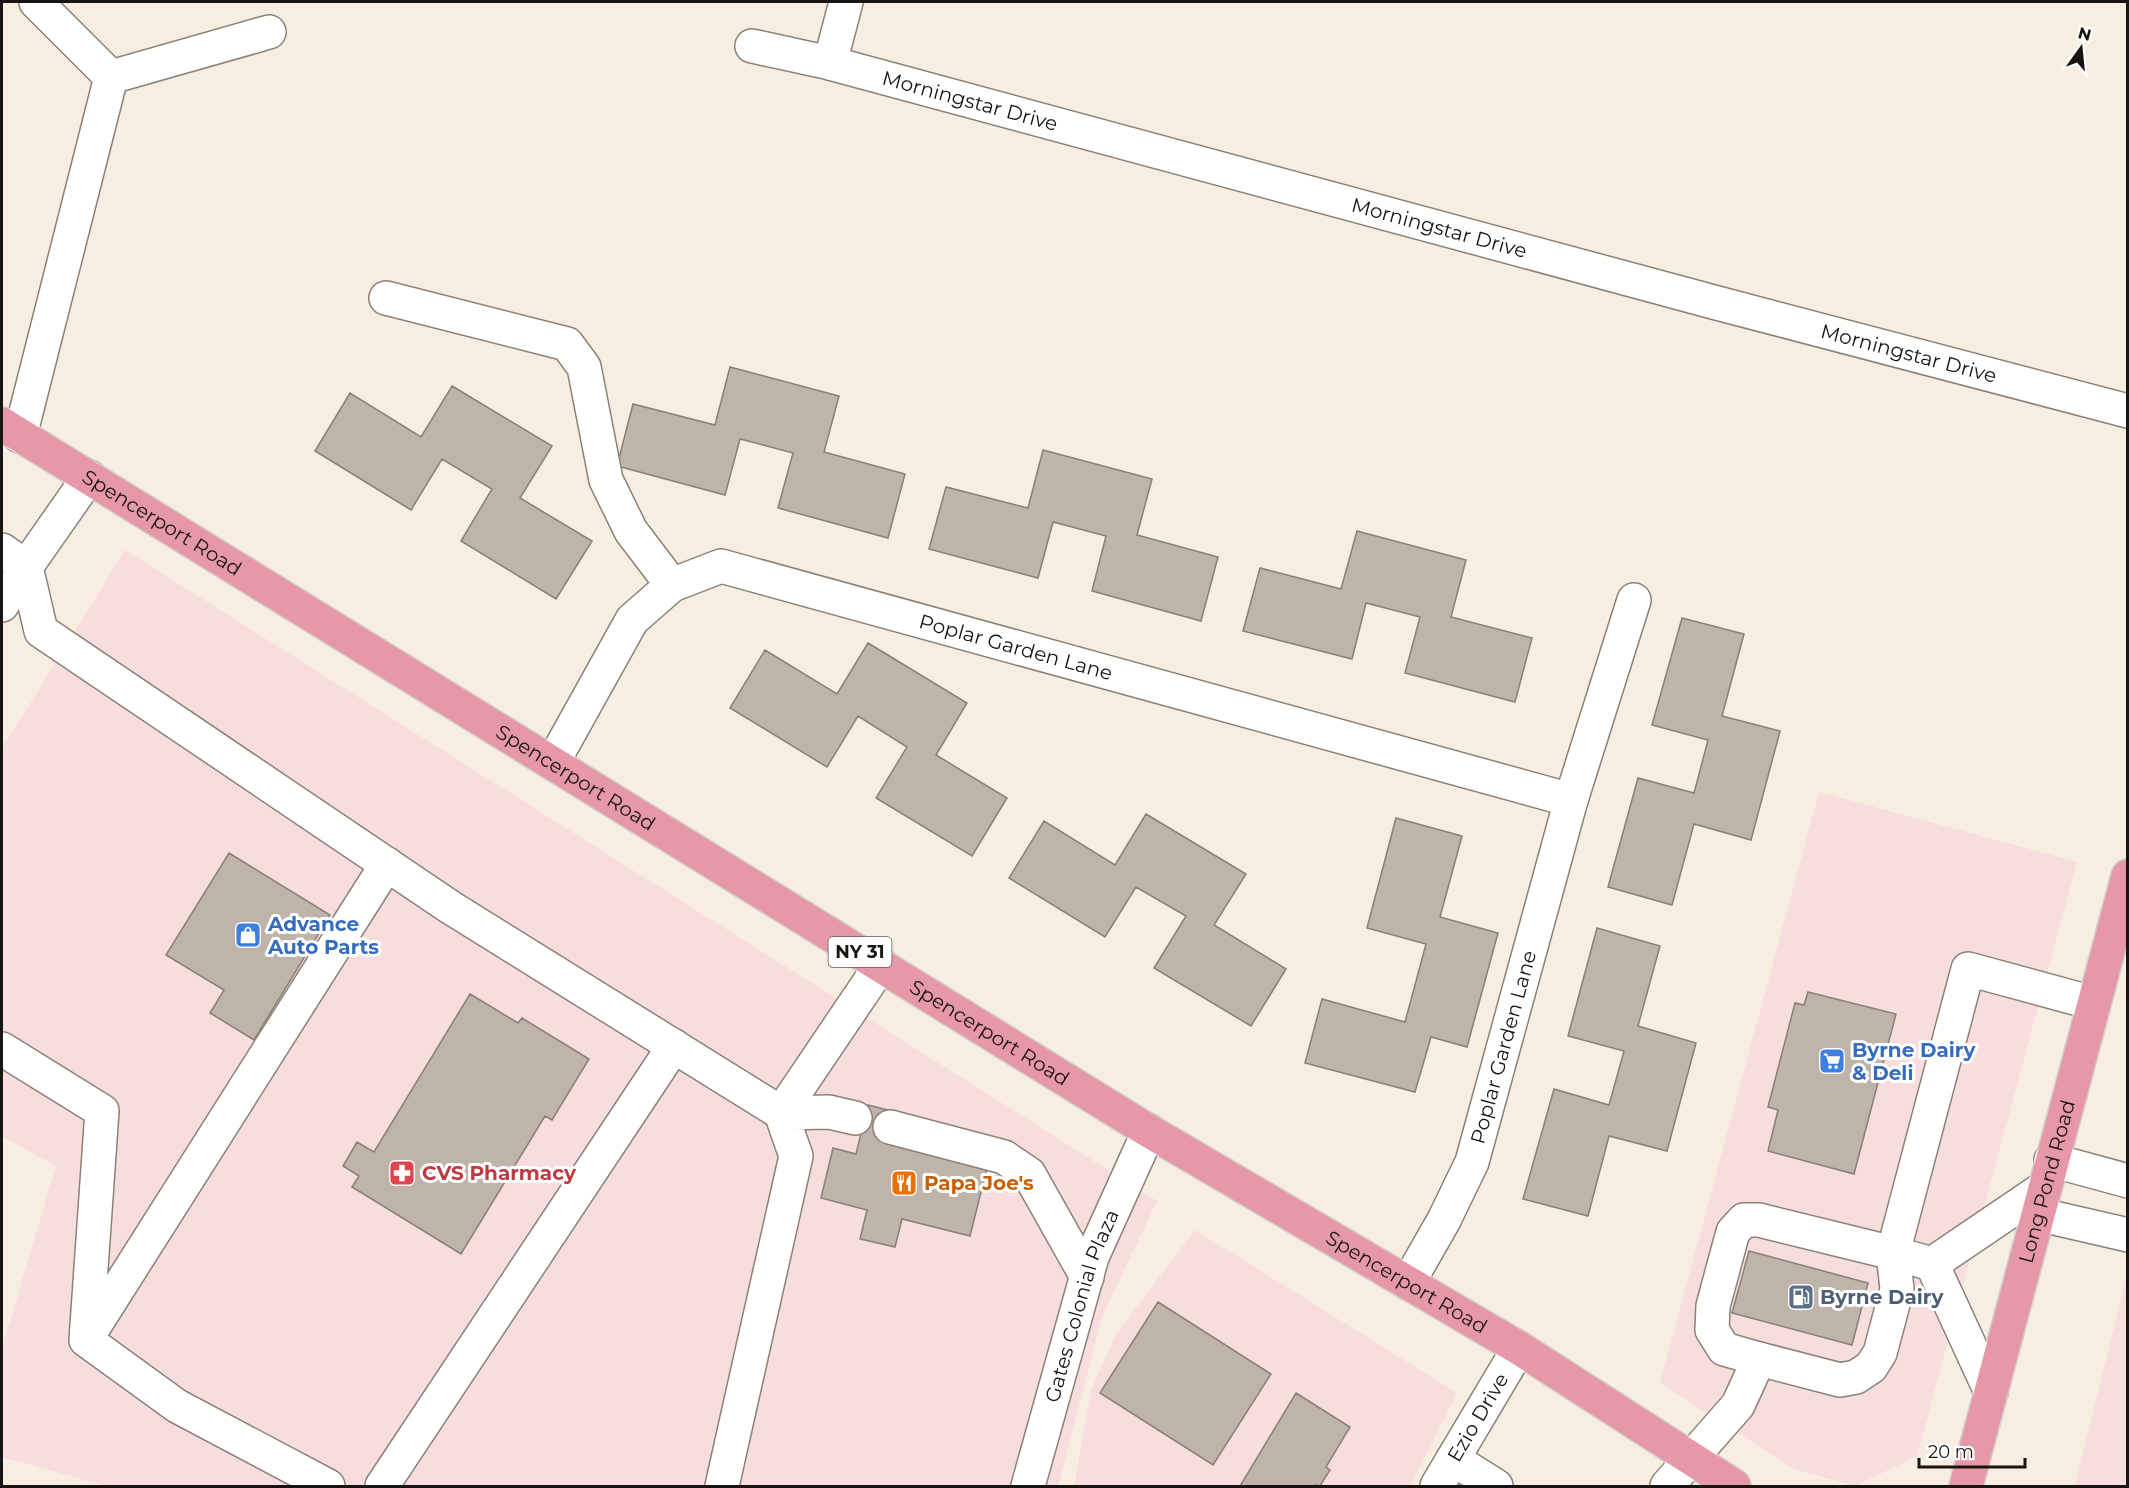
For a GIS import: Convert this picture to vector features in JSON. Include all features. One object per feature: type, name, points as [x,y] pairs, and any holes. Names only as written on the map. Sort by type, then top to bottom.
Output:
[{"type":"main road","name":"Spencerport Road","points":[[11,430],[1149,1131],[1519,1348],[1734,1486]]},
{"type":"main road","name":"Long Pond Road","points":[[1966,1486],[2127,876]]},
{"type":"street","points":[[36,2],[111,77]]},
{"type":"street","points":[[830,63],[846,2]]},
{"type":"street","points":[[111,77],[269,32]]},
{"type":"street","name":"Morningstar Drive","points":[[752,46],[830,63],[1761,315],[2127,411]]},
{"type":"street","points":[[11,430],[111,77]]},
{"type":"street","points":[[386,298],[567,345],[584,367],[606,480],[631,531],[672,585]]},
{"type":"street","points":[[2,605],[14,558],[89,477]]},
{"type":"street","points":[[14,558],[41,632],[450,907],[781,1113],[829,1112],[855,1118]]},
{"type":"street","name":"Poplar Garden Lane","points":[[553,762],[632,620],[672,585],[721,566],[1571,800]]},
{"type":"street","name":"Poplar Garden Lane","points":[[1408,1282],[1444,1220],[1472,1162],[1571,800],[1634,600]]},
{"type":"street","points":[[86,1340],[387,864]]},
{"type":"street","points":[[781,1113],[881,965]]},
{"type":"street","points":[[1991,1392],[1932,1264],[1893,1253],[1759,1220],[1744,1220],[1733,1232],[1713,1306],[1712,1330],[1724,1349],[1840,1380],[1856,1377],[1870,1367],[1880,1353],[1898,1289],[1893,1253],[1968,969],[2093,1004]]},
{"type":"street","points":[[382,1486],[674,1046]]},
{"type":"street","points":[[2,1049],[102,1111],[86,1340]]},
{"type":"street","points":[[723,1486],[796,1156],[781,1113]]},
{"type":"street","points":[[890,1127],[1004,1156],[1029,1174],[1087,1277]]},
{"type":"street","name":"Gates Colonial Plaza","points":[[1028,1486],[1092,1257],[1149,1131]]},
{"type":"street","points":[[1932,1264],[2044,1187],[2127,1181]]},
{"type":"street","points":[[2044,1187],[2127,1235]]},
{"type":"street","points":[[86,1340],[177,1406],[328,1486]]},
{"type":"street","name":"Ezio Drive","points":[[1445,1473],[1519,1348]]},
{"type":"street","points":[[1667,1486],[1738,1405],[1760,1359]]},
{"type":"street","points":[[1445,1473],[1496,1486]]},
{"type":"shaded area","points":[[125,550],[1157,1201],[1103,1314],[1058,1486],[107,1486],[2,1457],[2,1349],[56,1166],[2,1136],[2,749]]},
{"type":"shaded area","points":[[1819,792],[2077,862],[1917,1456],[1855,1486],[1794,1469],[1660,1383]]},
{"type":"shaded area","points":[[1195,1230],[1457,1393],[1410,1486],[1074,1486],[1091,1391],[1116,1334]]},
{"type":"shaded area","points":[[2127,1275],[2127,1486],[2075,1486]]},
{"type":"building","points":[[730,367],[839,396],[824,452],[905,474],[888,538],[778,508],[793,453],[740,439],[725,495],[617,466],[633,404],[715,425]]},
{"type":"building","points":[[452,386],[552,446],[520,498],[592,541],[556,599],[461,541],[492,489],[442,459],[411,510],[315,451],[350,393],[421,437]]},
{"type":"building","points":[[1043,450],[1152,479],[1137,535],[1218,557],[1201,621],[1092,591],[1106,536],[1053,522],[1038,578],[929,549],[946,487],[1028,508]]},
{"type":"building","points":[[1357,531],[1466,560],[1451,617],[1532,638],[1515,702],[1405,673],[1420,617],[1366,603],[1352,659],[1243,631],[1260,568],[1341,589]]},
{"type":"building","points":[[1682,618],[1744,634],[1722,716],[1780,731],[1751,840],[1694,824],[1672,905],[1608,887],[1638,778],[1694,793],[1708,740],[1652,725]]},
{"type":"building","points":[[868,643],[967,703],[936,755],[1007,798],[972,856],[876,798],[907,747],[858,716],[827,767],[730,708],[765,650],[837,694]]},
{"type":"building","points":[[1146,814],[1246,874],[1214,925],[1286,969],[1251,1026],[1154,968],[1186,916],[1136,887],[1105,937],[1009,878],[1044,821],[1115,865]]},
{"type":"building","points":[[1396,818],[1462,836],[1440,917],[1498,933],[1467,1047],[1431,1037],[1415,1092],[1305,1063],[1322,999],[1405,1022],[1426,944],[1367,928]]},
{"type":"building","name":"Advance Auto Parts","points":[[229,853],[330,915],[254,1040],[210,1013],[224,990],[166,955]]},
{"type":"building","points":[[1597,928],[1660,946],[1638,1026],[1696,1043],[1667,1151],[1609,1136],[1588,1216],[1523,1199],[1554,1089],[1609,1105],[1624,1051],[1568,1036]]},
{"type":"building","name":"Byrne Dairy & Deli","points":[[1808,992],[1896,1014],[1854,1174],[1768,1151],[1778,1110],[1768,1107],[1795,1003],[1804,1005]]},
{"type":"building","name":"CVS Pharmacy","points":[[470,994],[518,1023],[522,1018],[589,1059],[552,1120],[545,1116],[461,1254],[352,1187],[359,1176],[343,1166],[357,1142],[374,1152]]},
{"type":"building","name":"Papa Joe's","points":[[868,1105],[892,1111],[884,1142],[987,1168],[970,1236],[902,1219],[895,1247],[860,1239],[867,1210],[821,1198],[833,1148],[856,1154]]},
{"type":"building","points":[[1749,1251],[1868,1283],[1852,1345],[1732,1313]]},
{"type":"building","points":[[1158,1302],[1271,1374],[1213,1465],[1100,1393]]},
{"type":"building","points":[[1296,1393],[1350,1427],[1326,1467],[1330,1470],[1320,1486],[1240,1486]]},
{"type":"place","name":"Advance Auto Parts","points":[[248,935]]},
{"type":"place","name":"Byrne Dairy & Deli","points":[[1832,1061]]},
{"type":"place","name":"CVS Pharmacy","points":[[402,1173]]},
{"type":"place","name":"Papa Joe's","points":[[904,1183]]},
{"type":"place","name":"Byrne Dairy","points":[[1801,1297]]}]
